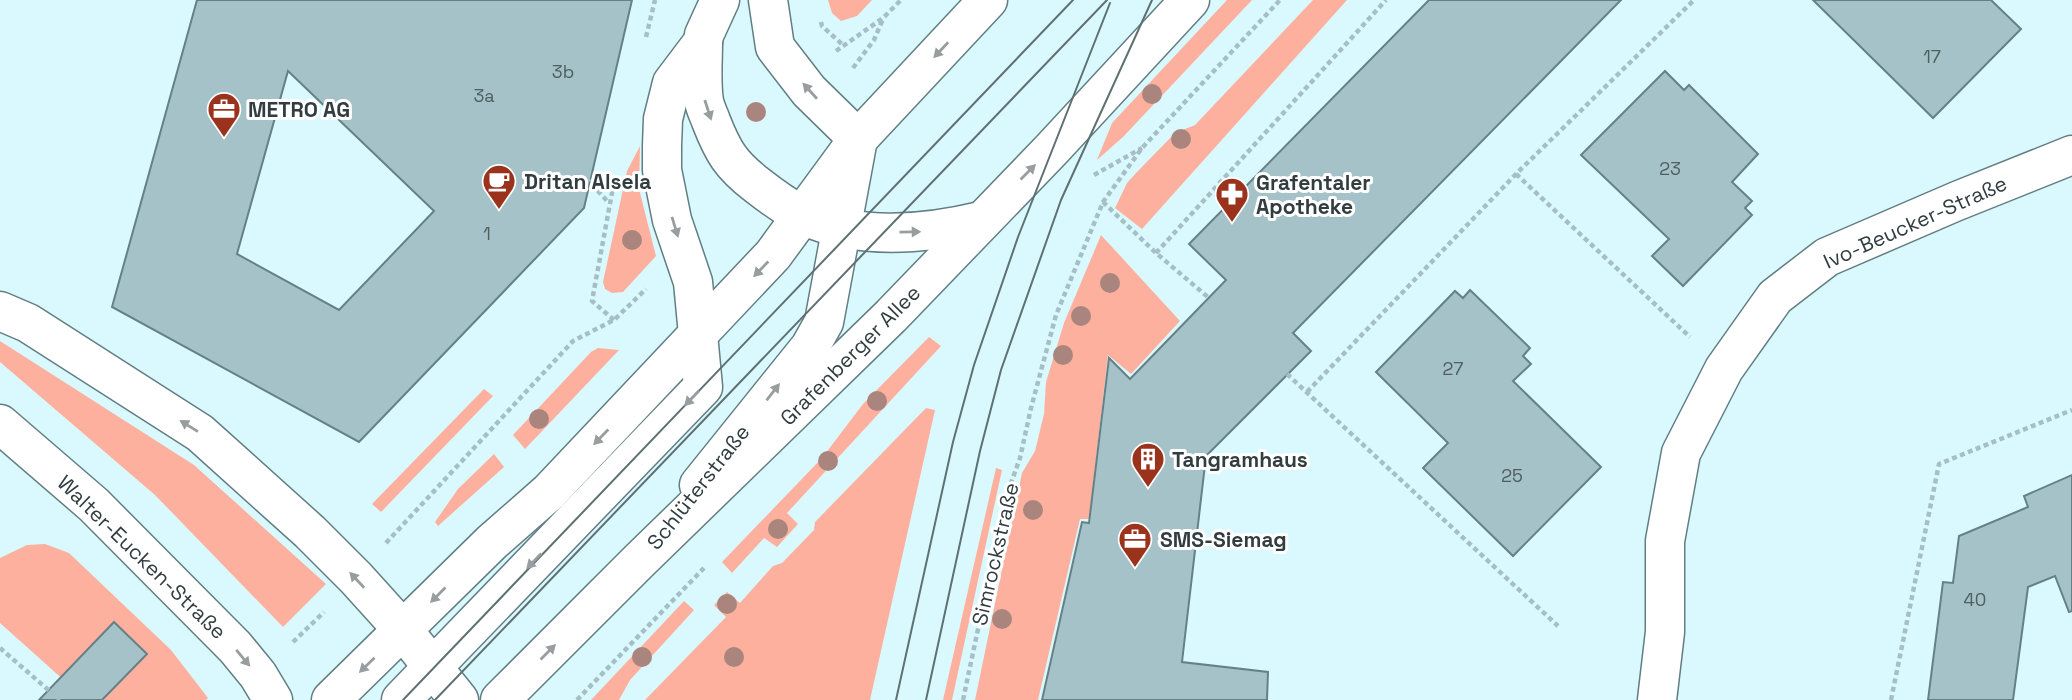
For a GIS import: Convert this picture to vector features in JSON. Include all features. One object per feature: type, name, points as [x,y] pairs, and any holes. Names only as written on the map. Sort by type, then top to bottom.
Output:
[{"type":"street","points":[[401,700],[444,681],[703,387],[694,282],[672,220],[662,170],[663,119],[672,83],[703,42],[720,0]]},
{"type":"street","points":[[768,0],[775,47],[809,91],[858,139]]},
{"type":"street","points":[[331,700],[492,542],[549,492],[773,255],[858,139],[988,0]]},
{"type":"street","name":"Grafenberger Allee","points":[[500,700],[891,316],[1052,149],[1190,0]]},
{"type":"street","points":[[703,42],[704,102],[720,145],[726,156],[770,195],[803,215],[842,228],[884,233],[916,233],[981,221]]},
{"type":"street","name":"Schlüterstraße","points":[[639,561],[810,347],[824,322],[858,139]]},
{"type":"street","name":"Ivo-Beucker-Straße","points":[[1657,700],[1665,632],[1665,541],[1681,453],[1724,369],[1775,297],[1827,257],[2072,155]]},
{"type":"street","points":[[0,311],[28,323],[200,433],[310,531],[403,630],[444,681]]},
{"type":"street","name":"Walter-Eucken-Straße","points":[[0,424],[94,505],[235,647],[258,675],[273,700]]},
{"type":"path","points":[[832,54],[884,18],[901,0]]},
{"type":"path","points":[[1209,298],[1156,253],[1103,202],[1142,148],[1280,0]]},
{"type":"path","points":[[1156,253],[1386,0]]},
{"type":"path","points":[[1307,392],[1516,174],[1694,0]]},
{"type":"path","points":[[817,13],[822,26],[844,46]]},
{"type":"path","points":[[857,62],[874,40],[884,18]]},
{"type":"path","points":[[1087,179],[1142,148]]},
{"type":"path","points":[[1516,174],[1724,369]]},
{"type":"path","points":[[586,178],[610,204]]},
{"type":"path","name":"Simrockstraße","points":[[963,700],[1006,497],[1020,458],[1056,315],[1103,202]]},
{"type":"path","points":[[384,545],[573,341],[614,320],[652,283]]},
{"type":"path","points":[[1287,374],[1558,626]]},
{"type":"path","points":[[1891,700],[1939,464],[2072,410]]},
{"type":"path","points":[[295,640],[330,607]]},
{"type":"path","points":[[0,648],[60,700]]},
{"type":"shaded area","points":[[828,0],[872,0],[857,16],[841,21],[832,13]]},
{"type":"shaded area","points":[[1227,0],[1252,0],[1123,137],[1097,160],[1112,123]]},
{"type":"shaded area","points":[[1313,0],[1347,0],[1142,229],[1115,208],[1127,183],[1137,172],[1175,133],[1195,125]]},
{"type":"shaded area","points":[[640,146],[639,189],[656,256],[623,292],[612,293],[605,289],[603,282],[627,171]]},
{"type":"shaded area","points":[[1101,235],[1180,321],[1131,374],[1108,355],[1089,519],[1080,519],[1038,700],[975,700],[1022,473],[1035,451],[1044,414],[1046,382],[1064,323]]},
{"type":"shaded area","points":[[929,337],[941,346],[787,513],[798,524],[777,547],[764,538],[732,573],[722,562],[822,458],[863,404]]},
{"type":"shaded area","points":[[0,341],[194,465],[326,584],[283,627],[155,495],[0,362]]},
{"type":"shaded area","points":[[598,348],[619,350],[525,449],[513,435],[591,352]]},
{"type":"shaded area","points":[[484,389],[493,396],[381,512],[372,504]]},
{"type":"shaded area","points":[[926,408],[935,410],[870,700],[645,700],[726,617],[714,605],[727,592],[740,603],[773,566],[782,563],[814,530],[815,522]]},
{"type":"shaded area","points":[[494,454],[504,467],[438,526],[435,522],[458,489]]},
{"type":"shaded area","points":[[996,468],[1002,470],[952,700],[943,700]]},
{"type":"shaded area","points":[[45,544],[69,553],[171,650],[208,698],[86,700],[0,623],[0,558],[27,545]]},
{"type":"shaded area","points":[[684,601],[694,610],[630,680],[619,700],[591,700]]},
{"type":"building","points":[[197,0],[632,0],[584,208],[359,442],[112,307]],"holes":[[[288,71],[434,211],[339,310],[237,254]]]},
{"type":"building","points":[[1429,0],[1621,0],[1293,333],[1311,351],[1206,456],[1182,662],[1268,672],[1267,700],[1042,700],[1082,522],[1089,523],[1109,358],[1130,379],[1226,280],[1189,244]]},
{"type":"building","points":[[1813,0],[1991,0],[2021,29],[1933,118]]},
{"type":"building","points":[[1665,71],[1684,90],[1689,85],[1758,154],[1732,182],[1752,201],[1745,208],[1752,215],[1683,286],[1652,256],[1669,239],[1581,155]]},
{"type":"building","points":[[1470,290],[1530,348],[1523,356],[1531,364],[1513,381],[1601,467],[1513,556],[1423,468],[1448,443],[1376,372],[1455,291],[1463,298]]},
{"type":"building","points":[[2072,475],[2072,611],[2069,612],[2055,576],[2028,587],[2013,700],[1928,700],[1943,582],[1953,583],[1959,536],[2028,507],[2024,496]]},
{"type":"building","points":[[114,622],[147,654],[102,700],[39,700]]},
{"type":"tram line","points":[[403,700],[1073,0]]},
{"type":"tram line","points":[[435,700],[1107,0]]},
{"type":"tram line","points":[[926,700],[980,451],[1001,370],[1061,200],[1152,0]]},
{"type":"tram line","points":[[896,700],[953,442],[974,365],[1018,237],[1110,3]]},
{"type":"place","name":"METRO AG","points":[[224,139]]},
{"type":"place","name":"Dritan Alsela","points":[[499,211]]},
{"type":"place","name":"Grafentaler Apotheke","points":[[1232,224]]},
{"type":"place","name":"Tangramhaus","points":[[1148,489]]},
{"type":"place","name":"SMS-Siemag","points":[[1135,569]]}]
